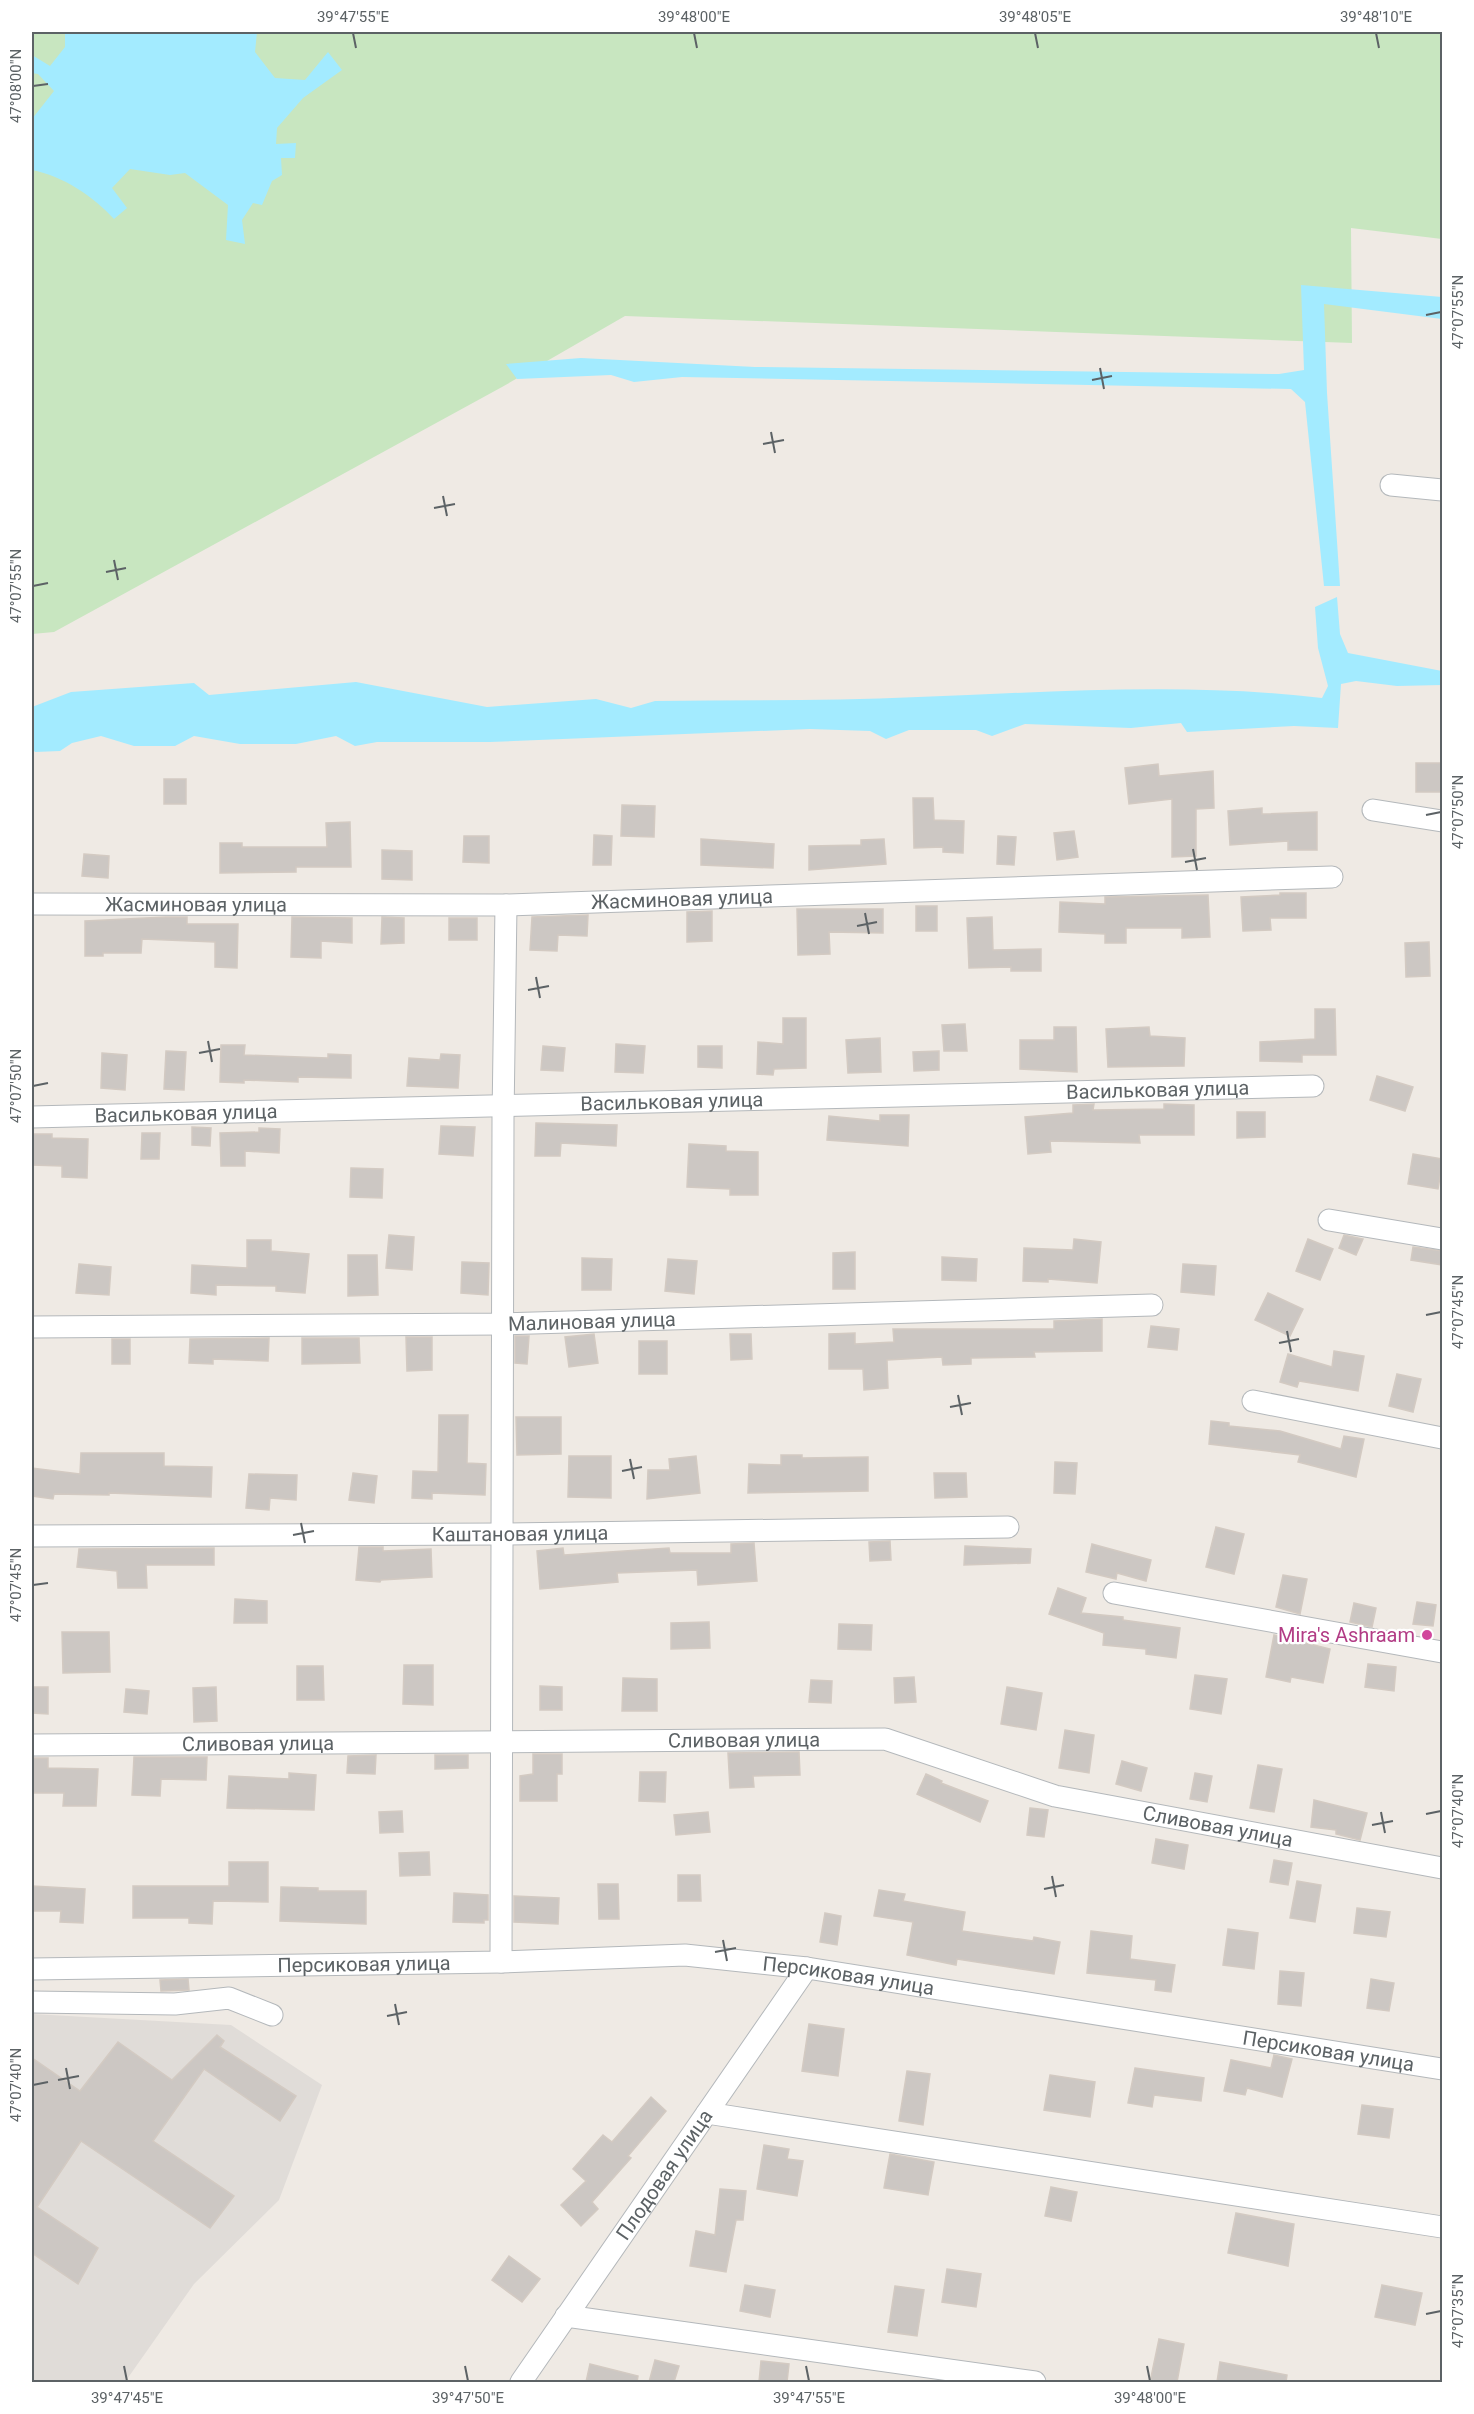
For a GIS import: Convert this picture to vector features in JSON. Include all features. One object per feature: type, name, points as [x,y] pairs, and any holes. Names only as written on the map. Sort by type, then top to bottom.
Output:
[{"type":"street","points":[[1390,485],[1443,490]]},
{"type":"street","points":[[1373,810],[1443,821]]},
{"type":"street","name":"Жасминовая улица","points":[[32,904],[506,905],[1332,877]]},
{"type":"street","points":[[501,1962],[503,1104],[506,905]]},
{"type":"street","name":"Васильковая улица","points":[[32,1117],[1313,1086]]},
{"type":"street","points":[[1329,1220],[1443,1239]]},
{"type":"street","name":"Малиновая улица","points":[[32,1327],[502,1324],[1152,1305]]},
{"type":"street","points":[[1253,1401],[1443,1438]]},
{"type":"street","name":"Каштановая улица","points":[[32,1536],[502,1534],[1008,1527]]},
{"type":"street","points":[[1114,1593],[1443,1652]]},
{"type":"street","name":"Сливовая улица","points":[[32,1745],[885,1739],[1055,1796],[1443,1868]]},
{"type":"street","name":"Персиковая улица","points":[[32,1969],[501,1962],[685,1955],[807,1968],[1443,2069]]},
{"type":"street","name":"Плодовая улица","points":[[521,2382],[807,1968]]},
{"type":"street","points":[[32,2002],[175,2004],[229,1998],[272,2015]]},
{"type":"street","points":[[707,2113],[1443,2227]]},
{"type":"street","points":[[567,2316],[1035,2382]]},
{"type":"shaded area","points":[[32,2014],[231,2025],[322,2085],[279,2200],[194,2284],[125,2382],[32,2382]]},
{"type":"green space","points":[[32,32],[1442,32],[1442,239],[1351,228],[1352,343],[625,316],[502,387],[54,632],[32,634]]},
{"type":"water","points":[[65,32],[257,32],[255,52],[275,78],[305,80],[328,52],[342,70],[303,98],[277,128],[276,144],[296,143],[295,158],[281,158],[282,175],[272,181],[262,205],[253,203],[242,220],[245,244],[226,240],[228,205],[185,173],[170,175],[130,169],[112,188],[127,208],[114,219],[97,202],[77,188],[55,177],[32,170],[32,119],[54,91],[38,74],[32,73],[32,55],[50,66],[65,47]]},
{"type":"water","points":[[1301,285],[1442,297],[1442,319],[1324,304],[1327,393],[1340,586],[1324,586],[1305,402],[1291,389],[682,377],[634,382],[611,375],[517,379],[506,364],[581,358],[755,367],[1279,374],[1304,370]]},
{"type":"water","points":[[1337,597],[1340,634],[1348,653],[1442,671],[1442,685],[1397,686],[1356,681],[1341,684],[1338,728],[1294,726],[1187,732],[1181,723],[1131,728],[1025,724],[992,736],[976,730],[909,730],[886,739],[870,731],[810,729],[490,742],[377,742],[355,746],[336,736],[296,744],[240,744],[194,736],[175,746],[134,746],[101,736],[72,743],[60,751],[35,752],[32,748],[32,707],[71,692],[194,683],[209,695],[356,682],[487,707],[596,699],[631,708],[655,701],[853,699],[1171,689],[1272,693],[1322,698],[1328,686],[1318,648],[1315,607]]},
{"type":"building","points":[[1416,763],[1443,763],[1443,792],[1416,792]]},
{"type":"building","points":[[1158,764],[1159,776],[1213,771],[1214,808],[1196,809],[1196,856],[1172,857],[1172,799],[1129,804],[1125,768]]},
{"type":"building","points":[[164,779],[186,779],[186,804],[164,804]]},
{"type":"building","points":[[913,798],[933,798],[934,820],[964,821],[963,853],[943,852],[943,847],[914,848]]},
{"type":"building","points":[[622,805],[655,806],[654,837],[621,836]]},
{"type":"building","points":[[1262,808],[1262,814],[1317,812],[1317,850],[1288,850],[1288,841],[1230,845],[1228,811]]},
{"type":"building","points":[[350,822],[351,867],[296,867],[296,872],[220,873],[220,843],[242,843],[242,847],[327,847],[326,823]]},
{"type":"building","points":[[1074,831],[1078,857],[1057,860],[1054,833]]},
{"type":"building","points":[[594,835],[612,836],[611,865],[593,865]]},
{"type":"building","points":[[464,836],[489,836],[489,863],[463,862]]},
{"type":"building","points":[[998,836],[1016,837],[1014,865],[997,864]]},
{"type":"building","points":[[701,839],[774,844],[773,868],[701,865]]},
{"type":"building","points":[[884,839],[886,864],[809,870],[809,846],[861,845],[861,840]]},
{"type":"building","points":[[382,850],[412,851],[412,880],[382,879]]},
{"type":"building","points":[[84,854],[109,856],[108,878],[82,876]]},
{"type":"building","points":[[1280,893],[1306,893],[1306,918],[1270,918],[1271,930],[1243,931],[1241,897],[1280,895]]},
{"type":"building","points":[[1208,895],[1210,937],[1182,938],[1182,928],[1126,928],[1126,943],[1105,943],[1105,934],[1059,932],[1060,902],[1105,904],[1105,897]]},
{"type":"building","points":[[916,906],[937,906],[937,931],[916,931]]},
{"type":"building","points":[[797,909],[883,909],[883,933],[829,932],[830,954],[798,955]]},
{"type":"building","points":[[712,911],[712,941],[687,942],[687,912]]},
{"type":"building","points":[[588,915],[587,936],[558,935],[557,951],[530,950],[532,917]]},
{"type":"building","points":[[187,917],[187,924],[238,924],[237,968],[215,967],[215,942],[142,939],[141,953],[103,953],[103,956],[85,956],[85,921]]},
{"type":"building","points":[[292,917],[352,918],[352,943],[321,941],[321,958],[291,957]]},
{"type":"building","points":[[382,917],[404,918],[404,943],[381,944]]},
{"type":"building","points":[[992,917],[993,950],[1041,949],[1041,971],[1011,971],[1011,967],[969,968],[967,918]]},
{"type":"building","points":[[449,918],[477,918],[477,940],[449,940]]},
{"type":"building","points":[[1429,942],[1430,976],[1406,977],[1405,943]]},
{"type":"building","points":[[1315,1009],[1335,1009],[1336,1055],[1302,1055],[1302,1062],[1260,1061],[1260,1042],[1315,1039]]},
{"type":"building","points":[[783,1018],[806,1018],[806,1068],[774,1069],[773,1075],[757,1074],[758,1042],[783,1044]]},
{"type":"building","points":[[965,1024],[967,1051],[944,1051],[942,1025]]},
{"type":"building","points":[[1054,1027],[1076,1027],[1077,1072],[1020,1069],[1020,1040],[1054,1040]]},
{"type":"building","points":[[1149,1027],[1150,1036],[1185,1038],[1184,1066],[1108,1067],[1106,1029]]},
{"type":"building","points":[[880,1038],[881,1072],[848,1073],[846,1040]]},
{"type":"building","points":[[616,1044],[645,1046],[643,1073],[615,1072]]},
{"type":"building","points":[[221,1045],[245,1045],[244,1055],[328,1058],[328,1054],[351,1055],[351,1078],[298,1077],[298,1082],[244,1080],[244,1083],[220,1082]]},
{"type":"building","points":[[543,1046],[565,1048],[563,1071],[541,1070]]},
{"type":"building","points":[[698,1046],[722,1046],[722,1068],[698,1067]]},
{"type":"building","points":[[166,1051],[186,1052],[184,1090],[164,1089]]},
{"type":"building","points":[[939,1051],[939,1070],[914,1071],[913,1052]]},
{"type":"building","points":[[102,1053],[127,1055],[125,1090],[101,1088]]},
{"type":"building","points":[[441,1054],[460,1055],[458,1088],[407,1086],[409,1058],[440,1060]]},
{"type":"building","points":[[1377,1076],[1413,1087],[1405,1111],[1370,1100]]},
{"type":"building","points":[[1094,1104],[1093,1110],[1164,1109],[1164,1104],[1194,1105],[1194,1135],[1139,1135],[1140,1143],[1050,1141],[1051,1152],[1028,1154],[1025,1117],[1073,1113],[1073,1105]]},
{"type":"building","points":[[1237,1112],[1265,1112],[1265,1137],[1237,1138]]},
{"type":"building","points":[[880,1115],[909,1115],[908,1146],[827,1140],[829,1116],[880,1121]]},
{"type":"building","points":[[536,1123],[617,1125],[616,1146],[561,1143],[560,1156],[535,1156]]},
{"type":"building","points":[[441,1126],[475,1127],[473,1156],[439,1154]]},
{"type":"building","points":[[192,1127],[211,1128],[210,1146],[192,1145]]},
{"type":"building","points":[[259,1128],[280,1129],[279,1153],[245,1151],[245,1166],[221,1166],[220,1133],[259,1132]]},
{"type":"building","points":[[142,1133],[160,1133],[159,1159],[141,1159]]},
{"type":"building","points":[[32,1134],[52,1134],[52,1138],[88,1139],[87,1178],[62,1177],[62,1166],[32,1165]]},
{"type":"building","points":[[689,1144],[726,1146],[726,1151],[758,1152],[758,1195],[730,1195],[730,1189],[687,1187]]},
{"type":"building","points":[[1413,1154],[1443,1159],[1438,1189],[1408,1184]]},
{"type":"building","points":[[351,1168],[383,1169],[382,1198],[350,1197]]},
{"type":"building","points":[[389,1235],[414,1237],[412,1270],[386,1268]]},
{"type":"building","points":[[1344,1235],[1363,1239],[1356,1255],[1339,1248]]},
{"type":"building","points":[[1074,1239],[1101,1242],[1097,1283],[1048,1279],[1048,1282],[1023,1281],[1024,1248],[1073,1250]]},
{"type":"building","points":[[1308,1239],[1333,1249],[1320,1280],[1296,1271]]},
{"type":"building","points":[[247,1240],[271,1240],[271,1251],[309,1254],[305,1293],[276,1291],[276,1286],[216,1285],[216,1295],[191,1293],[192,1265],[247,1268]]},
{"type":"building","points":[[1413,1247],[1443,1251],[1443,1265],[1411,1260]]},
{"type":"building","points":[[855,1252],[855,1289],[833,1289],[833,1253]]},
{"type":"building","points":[[348,1255],[377,1255],[378,1295],[348,1296]]},
{"type":"building","points":[[942,1257],[977,1259],[976,1281],[942,1280]]},
{"type":"building","points":[[582,1258],[612,1259],[611,1290],[582,1290]]},
{"type":"building","points":[[668,1259],[697,1261],[694,1294],[665,1291]]},
{"type":"building","points":[[462,1262],[489,1263],[488,1295],[461,1293]]},
{"type":"building","points":[[79,1264],[111,1267],[109,1295],[76,1293]]},
{"type":"building","points":[[1183,1264],[1216,1266],[1214,1295],[1181,1292]]},
{"type":"building","points":[[1268,1293],[1303,1309],[1290,1336],[1255,1320]]},
{"type":"building","points":[[1102,1319],[1102,1351],[1034,1352],[1035,1357],[971,1358],[971,1364],[943,1365],[942,1357],[887,1360],[888,1388],[864,1390],[863,1369],[829,1369],[829,1334],[855,1333],[855,1344],[894,1342],[893,1329],[1054,1329],[1054,1321]]},
{"type":"building","points":[[1151,1326],[1179,1329],[1177,1350],[1148,1347]]},
{"type":"building","points":[[594,1334],[598,1363],[569,1367],[565,1337]]},
{"type":"building","points":[[730,1334],[751,1334],[752,1359],[731,1360]]},
{"type":"building","points":[[515,1336],[529,1336],[527,1364],[515,1363]]},
{"type":"building","points":[[406,1337],[432,1337],[432,1370],[407,1371]]},
{"type":"building","points":[[269,1338],[268,1361],[213,1359],[213,1364],[189,1363],[190,1339]]},
{"type":"building","points":[[302,1338],[359,1338],[360,1363],[302,1364]]},
{"type":"building","points":[[112,1339],[130,1339],[130,1364],[112,1364]]},
{"type":"building","points":[[639,1341],[667,1341],[667,1374],[639,1374]]},
{"type":"building","points":[[1334,1351],[1364,1356],[1358,1391],[1299,1381],[1297,1387],[1280,1382],[1288,1354],[1332,1367]]},
{"type":"building","points":[[1397,1374],[1421,1379],[1413,1412],[1389,1406]]},
{"type":"building","points":[[439,1415],[468,1415],[467,1463],[486,1464],[485,1495],[432,1493],[432,1499],[412,1498],[413,1471],[438,1472]]},
{"type":"building","points":[[516,1417],[561,1417],[561,1454],[517,1455]]},
{"type":"building","points":[[1211,1421],[1229,1423],[1229,1426],[1280,1431],[1341,1449],[1344,1436],[1364,1439],[1356,1477],[1298,1462],[1300,1455],[1209,1444]]},
{"type":"building","points":[[81,1453],[164,1453],[164,1466],[212,1467],[211,1497],[109,1493],[109,1495],[54,1494],[53,1499],[32,1496],[32,1468],[80,1474]]},
{"type":"building","points":[[781,1455],[802,1455],[802,1458],[868,1457],[868,1491],[748,1493],[749,1464],[781,1465]]},
{"type":"building","points":[[569,1456],[611,1456],[611,1498],[568,1497]]},
{"type":"building","points":[[696,1456],[700,1493],[647,1499],[648,1470],[670,1470],[669,1459]]},
{"type":"building","points":[[1055,1462],[1077,1463],[1075,1494],[1054,1493]]},
{"type":"building","points":[[353,1473],[377,1476],[374,1503],[349,1500]]},
{"type":"building","points":[[934,1473],[966,1473],[967,1497],[935,1498]]},
{"type":"building","points":[[249,1474],[297,1475],[296,1500],[270,1498],[269,1510],[246,1508]]},
{"type":"building","points":[[1216,1527],[1244,1534],[1234,1574],[1206,1567]]},
{"type":"building","points":[[890,1541],[891,1560],[870,1561],[869,1542]]},
{"type":"building","points":[[754,1543],[757,1581],[698,1585],[697,1570],[617,1573],[618,1582],[540,1589],[537,1551],[563,1548],[564,1555],[669,1548],[670,1553],[731,1553],[731,1544]]},
{"type":"building","points":[[1092,1544],[1151,1560],[1146,1581],[1117,1573],[1116,1579],[1086,1572]]},
{"type":"building","points":[[965,1546],[1031,1549],[1030,1563],[964,1565]]},
{"type":"building","points":[[359,1547],[383,1547],[383,1551],[431,1549],[432,1577],[381,1580],[380,1582],[356,1580]]},
{"type":"building","points":[[214,1548],[214,1565],[146,1565],[147,1588],[118,1588],[117,1571],[77,1567],[79,1549]]},
{"type":"building","points":[[1283,1575],[1307,1579],[1300,1614],[1276,1607]]},
{"type":"building","points":[[1058,1588],[1086,1598],[1081,1613],[1123,1617],[1123,1620],[1180,1628],[1176,1658],[1146,1654],[1146,1649],[1103,1645],[1104,1633],[1049,1614]]},
{"type":"building","points":[[235,1599],[267,1601],[267,1623],[234,1623]]},
{"type":"building","points":[[1417,1602],[1436,1605],[1433,1626],[1413,1624]]},
{"type":"building","points":[[1354,1603],[1376,1608],[1372,1627],[1350,1622]]},
{"type":"building","points":[[709,1622],[710,1648],[671,1649],[671,1623]]},
{"type":"building","points":[[839,1624],[872,1625],[871,1650],[838,1649]]},
{"type":"building","points":[[62,1632],[109,1632],[110,1672],[63,1673]]},
{"type":"building","points":[[1274,1635],[1330,1649],[1323,1683],[1291,1677],[1290,1682],[1266,1677]]},
{"type":"building","points":[[1368,1664],[1396,1667],[1394,1691],[1365,1687]]},
{"type":"building","points":[[404,1665],[433,1665],[433,1705],[403,1704]]},
{"type":"building","points":[[297,1666],[323,1666],[324,1700],[297,1700]]},
{"type":"building","points":[[1195,1675],[1227,1679],[1221,1714],[1190,1709]]},
{"type":"building","points":[[914,1677],[916,1702],[895,1703],[894,1678]]},
{"type":"building","points":[[623,1678],[657,1679],[657,1711],[622,1711]]},
{"type":"building","points":[[811,1680],[832,1681],[831,1703],[809,1702]]},
{"type":"building","points":[[540,1686],[562,1687],[562,1710],[540,1710]]},
{"type":"building","points":[[32,1687],[48,1687],[48,1714],[32,1713]]},
{"type":"building","points":[[216,1687],[217,1721],[194,1722],[193,1688]]},
{"type":"building","points":[[1007,1687],[1042,1693],[1036,1730],[1001,1724]]},
{"type":"building","points":[[126,1689],[149,1691],[147,1714],[124,1712]]},
{"type":"building","points":[[1065,1730],[1094,1735],[1089,1773],[1059,1768]]},
{"type":"building","points":[[799,1752],[800,1775],[753,1776],[754,1787],[730,1788],[728,1753]]},
{"type":"building","points":[[533,1754],[562,1754],[562,1774],[557,1774],[557,1801],[520,1801],[520,1776],[533,1774]]},
{"type":"building","points":[[376,1755],[375,1774],[347,1773],[348,1756]]},
{"type":"building","points":[[435,1755],[468,1755],[468,1768],[435,1769]]},
{"type":"building","points":[[134,1757],[207,1757],[206,1780],[161,1779],[160,1796],[132,1795]]},
{"type":"building","points":[[32,1758],[48,1758],[48,1768],[98,1769],[96,1806],[63,1806],[64,1793],[32,1793]]},
{"type":"building","points":[[1122,1761],[1147,1768],[1141,1791],[1116,1784]]},
{"type":"building","points":[[1258,1765],[1282,1769],[1274,1812],[1250,1808]]},
{"type":"building","points":[[640,1772],[666,1772],[665,1802],[639,1801]]},
{"type":"building","points":[[289,1773],[316,1775],[314,1810],[227,1808],[229,1776],[289,1779]]},
{"type":"building","points":[[1195,1773],[1212,1776],[1207,1802],[1190,1799]]},
{"type":"building","points":[[926,1774],[942,1781],[941,1783],[988,1801],[980,1822],[917,1794]]},
{"type":"building","points":[[1314,1800],[1367,1813],[1360,1840],[1336,1834],[1336,1830],[1311,1827]]},
{"type":"building","points":[[1030,1808],[1048,1810],[1044,1837],[1027,1835]]},
{"type":"building","points":[[402,1811],[403,1832],[380,1833],[379,1812]]},
{"type":"building","points":[[708,1812],[710,1832],[676,1835],[674,1815]]},
{"type":"building","points":[[1156,1839],[1188,1845],[1184,1869],[1152,1863]]},
{"type":"building","points":[[429,1852],[430,1875],[400,1876],[399,1853]]},
{"type":"building","points":[[1274,1860],[1292,1863],[1288,1885],[1270,1882]]},
{"type":"building","points":[[229,1862],[268,1862],[268,1902],[213,1901],[212,1924],[189,1923],[189,1918],[133,1918],[133,1886],[229,1886]]},
{"type":"building","points":[[678,1875],[700,1875],[701,1901],[678,1901]]},
{"type":"building","points":[[1297,1881],[1321,1885],[1315,1922],[1290,1918]]},
{"type":"building","points":[[598,1884],[618,1884],[619,1919],[599,1919]]},
{"type":"building","points":[[32,1886],[85,1889],[83,1923],[60,1922],[61,1911],[32,1911]]},
{"type":"building","points":[[281,1887],[318,1888],[318,1891],[366,1891],[366,1924],[280,1921]]},
{"type":"building","points":[[879,1890],[905,1894],[903,1901],[965,1912],[962,1931],[1033,1941],[1034,1937],[1060,1942],[1054,1974],[957,1959],[956,1965],[907,1955],[913,1922],[874,1916]]},
{"type":"building","points":[[454,1893],[488,1895],[488,1920],[484,1920],[484,1923],[453,1922]]},
{"type":"building","points":[[514,1896],[559,1898],[558,1924],[514,1922]]},
{"type":"building","points":[[1357,1908],[1390,1912],[1386,1937],[1354,1933]]},
{"type":"building","points":[[825,1913],[841,1916],[837,1945],[820,1942]]},
{"type":"building","points":[[1228,1929],[1258,1933],[1254,1969],[1223,1965]]},
{"type":"building","points":[[1091,1931],[1132,1936],[1130,1959],[1175,1965],[1171,1992],[1155,1990],[1156,1980],[1087,1973]]},
{"type":"building","points":[[1280,1971],[1304,1973],[1301,2006],[1278,2004]]},
{"type":"building","points":[[188,1979],[189,1990],[161,1991],[160,1980]]},
{"type":"building","points":[[1371,1979],[1394,1983],[1389,2011],[1367,2008]]},
{"type":"building","points":[[809,2024],[844,2029],[838,2076],[802,2071]]},
{"type":"building","points":[[217,2035],[224,2041],[220,2047],[296,2096],[280,2121],[204,2069],[153,2141],[234,2196],[210,2228],[81,2141],[37,2207],[98,2248],[78,2284],[32,2253],[32,2058],[80,2091],[118,2042],[172,2080]]},
{"type":"building","points":[[1274,2055],[1292,2059],[1282,2097],[1247,2088],[1245,2095],[1224,2091],[1231,2060],[1271,2068]]},
{"type":"building","points":[[1135,2068],[1204,2078],[1201,2101],[1154,2095],[1152,2107],[1128,2103]]},
{"type":"building","points":[[907,2071],[930,2074],[923,2125],[899,2121]]},
{"type":"building","points":[[1050,2075],[1095,2082],[1090,2117],[1044,2110]]},
{"type":"building","points":[[651,2097],[666,2111],[628,2156],[631,2158],[592,2202],[598,2209],[581,2226],[561,2205],[586,2181],[573,2169],[603,2135],[612,2142]]},
{"type":"building","points":[[1362,2105],[1393,2109],[1389,2138],[1358,2134]]},
{"type":"building","points":[[764,2145],[789,2149],[787,2159],[803,2161],[797,2196],[757,2189]]},
{"type":"building","points":[[890,2154],[934,2162],[928,2195],[884,2188]]},
{"type":"building","points":[[1051,2187],[1077,2192],[1071,2221],[1045,2216]]},
{"type":"building","points":[[720,2189],[746,2191],[743,2220],[736,2220],[726,2272],[690,2266],[696,2231],[715,2235]]},
{"type":"building","points":[[1236,2213],[1294,2224],[1288,2266],[1228,2253]]},
{"type":"building","points":[[509,2256],[540,2279],[522,2302],[492,2280]]},
{"type":"building","points":[[947,2269],[981,2274],[976,2307],[942,2302]]},
{"type":"building","points":[[745,2285],[775,2290],[770,2317],[740,2311]]},
{"type":"building","points":[[1382,2285],[1422,2293],[1415,2325],[1375,2317]]},
{"type":"building","points":[[895,2286],[924,2290],[917,2336],[888,2332]]},
{"type":"building","points":[[1159,2339],[1184,2344],[1177,2382],[1150,2382]]},
{"type":"building","points":[[655,2360],[679,2366],[674,2382],[649,2382]]},
{"type":"building","points":[[761,2361],[789,2364],[787,2382],[759,2382]]},
{"type":"building","points":[[1220,2362],[1287,2375],[1286,2382],[1217,2382]]},
{"type":"building","points":[[590,2364],[638,2376],[637,2382],[586,2382]]},
{"type":"place","name":"Mira's Ashraam","points":[[1427,1635]]}]
